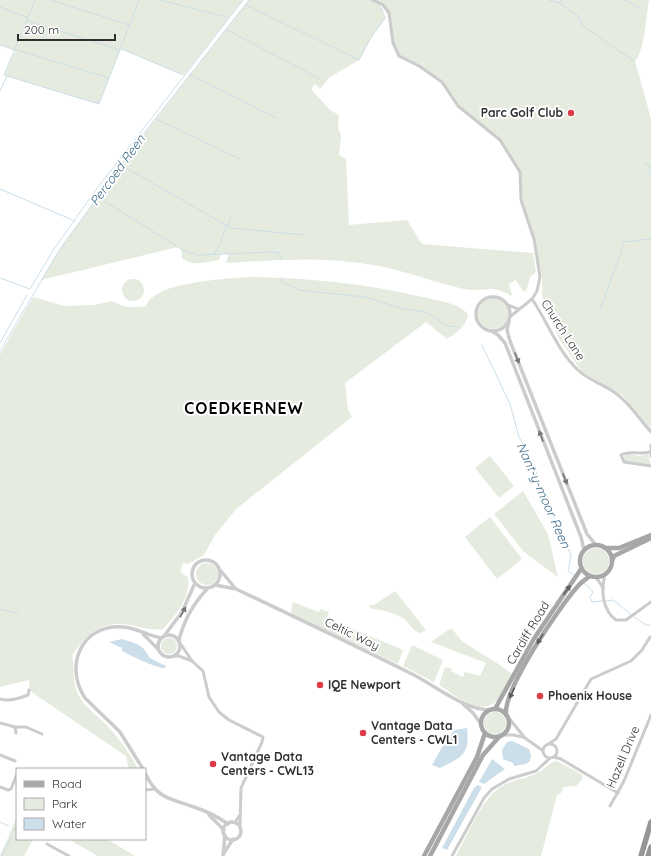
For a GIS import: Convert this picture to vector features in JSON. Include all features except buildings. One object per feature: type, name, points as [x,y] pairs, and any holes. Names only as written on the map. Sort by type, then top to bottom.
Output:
[{"type":"highway","points":[[640,856],[651,822]]},
{"type":"highway","points":[[648,856],[651,847]]},
{"type":"main road","points":[[651,535],[618,548],[605,548],[596,545],[589,546],[584,550],[580,558],[581,569],[590,576],[596,577],[605,574],[611,566],[614,556],[651,538]]},
{"type":"main road","points":[[605,548],[611,556],[612,561]]},
{"type":"main road","name":"Cardiff Road","points":[[481,724],[485,713],[494,709],[533,640],[581,569]]},
{"type":"main road","name":"Cardiff Road","points":[[430,856],[483,755],[508,728],[506,709],[510,697],[536,646],[565,602],[579,584],[590,576]]},
{"type":"main road","points":[[494,709],[507,716]]},
{"type":"main road","points":[[481,724],[486,733],[490,736],[501,736]]},
{"type":"main road","points":[[424,856],[477,756],[486,733]]},
{"type":"street","name":"Church Lane","points":[[374,0],[383,6],[389,13],[393,43],[399,56],[419,66],[442,82],[458,106],[500,140],[520,172],[521,200],[534,239],[540,277],[537,291],[532,299],[511,316]]},
{"type":"street","points":[[518,309],[508,305],[504,301],[492,297],[486,298],[478,307],[476,318],[484,329],[498,335],[504,343],[578,530],[584,550]]},
{"type":"street","name":"Church Lane","points":[[532,299],[544,316],[549,330],[570,361],[588,378],[622,398],[651,432]]},
{"type":"street","points":[[508,305],[511,316],[507,330],[510,341],[587,534],[596,545]]},
{"type":"street","points":[[493,332],[503,329],[509,321]]},
{"type":"street","points":[[651,445],[651,456]]},
{"type":"street","points":[[650,452],[645,454],[623,453],[622,455],[624,462],[651,466]]},
{"type":"street","name":"Celtic Way","points":[[163,637],[182,612],[195,583],[192,572],[200,562],[212,561],[236,588]]},
{"type":"street","points":[[215,586],[220,578],[220,569]]},
{"type":"street","points":[[605,574],[605,608],[616,620],[629,619],[651,602]]},
{"type":"street","points":[[596,577],[604,590]]},
{"type":"street","points":[[195,583],[202,588],[207,589]]},
{"type":"street","name":"Celtic Way","points":[[179,642],[183,626],[191,609],[197,599],[207,589],[215,586],[236,588],[424,680],[458,700],[480,710],[494,709]]},
{"type":"street","points":[[142,768],[120,732],[85,698],[77,685],[75,673],[76,661],[81,648],[91,636],[97,632],[109,628],[124,627],[143,634],[163,637],[173,636],[192,661],[203,671],[209,697],[219,712],[229,720],[261,735],[263,738],[241,788],[239,816],[241,831],[240,836],[233,840],[223,856],[224,830],[206,812]]},
{"type":"street","points":[[143,634],[163,655],[179,656],[192,661]]},
{"type":"street","points":[[159,650],[159,644],[163,637]]},
{"type":"street","points":[[560,759],[555,746],[556,739],[591,679],[619,668],[631,661],[642,650],[650,637]]},
{"type":"street","points":[[173,656],[179,651],[179,642]]},
{"type":"street","points":[[0,699],[4,700],[19,698],[28,694],[29,690]]},
{"type":"street","name":"Celtic Way","points":[[458,700],[473,713],[481,724]]},
{"type":"street","name":"Hazell Drive","points":[[610,806],[618,793],[651,715]]},
{"type":"street","points":[[507,716],[525,738]]},
{"type":"street","points":[[0,723],[15,727],[26,727],[42,734]]},
{"type":"street","points":[[15,727],[16,733]]},
{"type":"street","points":[[501,736],[513,734],[525,738],[537,745],[542,750],[544,756],[541,766]]},
{"type":"street","points":[[542,750],[556,739]]},
{"type":"street","points":[[537,745],[548,744],[555,746]]},
{"type":"street","points":[[554,757],[557,750]]},
{"type":"street","points":[[0,755],[15,761]]},
{"type":"street","points":[[544,756],[560,759],[618,793]]},
{"type":"street","points":[[452,856],[484,798],[492,789],[504,781],[531,773],[549,758]]},
{"type":"street","points":[[0,787],[8,790],[11,788],[16,776]]},
{"type":"street","points":[[146,776],[155,789],[172,801],[206,812],[228,824],[235,823],[240,826]]},
{"type":"street","points":[[146,790],[155,789]]},
{"type":"street","points":[[235,823],[239,816]]},
{"type":"street","points":[[224,830],[228,824]]},
{"type":"street","points":[[225,835],[233,840]]},
{"type":"street","points":[[46,844],[66,855]]},
{"type":"green space","points":[[0,0],[243,0],[184,75],[121,49],[99,104],[4,75],[15,51],[0,45]]},
{"type":"green space","points":[[249,0],[370,0],[380,6],[386,17],[372,36],[359,60],[330,77],[320,89],[315,84],[311,89],[330,110],[339,115],[338,128],[341,136],[339,155],[346,159],[349,225],[407,220],[422,244],[533,253],[536,272],[530,277],[526,292],[522,290],[516,280],[509,284],[511,296],[498,290],[464,289],[385,267],[337,260],[229,263],[226,262],[229,254],[221,254],[219,260],[205,263],[195,263],[186,261],[182,258],[181,249],[178,247],[41,280],[60,249],[140,139]]},
{"type":"green space","points":[[373,0],[649,0],[643,41],[635,61],[651,119],[651,430],[623,396],[582,372],[558,337],[542,296],[542,277],[534,239],[521,200],[520,172],[500,140],[458,106],[442,82],[433,75],[399,56],[393,43],[389,13],[383,5]]},
{"type":"green space","points":[[251,277],[316,280],[359,285],[402,292],[447,302],[464,310],[468,314],[463,326],[447,339],[426,322],[345,383],[348,409],[352,417],[236,509],[215,535],[204,555],[188,564],[183,563],[180,572],[188,577],[185,598],[173,618],[163,629],[150,629],[130,625],[112,624],[96,630],[82,641],[72,656],[76,689],[82,701],[108,726],[116,736],[137,768],[129,768],[126,756],[30,691],[29,680],[0,687],[0,354],[33,297],[64,306],[95,305],[112,301],[125,306],[141,307],[146,306],[152,298],[163,291],[177,286],[210,280]]},
{"type":"green space","points":[[133,279],[141,282],[144,290],[141,298],[133,301],[125,298],[122,290],[125,282]]},
{"type":"green space","points":[[493,299],[499,300],[507,308],[507,320],[499,328],[493,329],[487,328],[479,320],[478,314],[479,308],[487,300]]},
{"type":"green space","points":[[626,454],[640,456],[648,454],[651,465],[625,461],[623,457]]},
{"type":"green space","points":[[490,456],[514,486],[499,498],[475,468]]},
{"type":"green space","points":[[523,491],[548,534],[558,577],[524,552],[494,514]]},
{"type":"green space","points":[[490,517],[522,559],[497,579],[465,537]]},
{"type":"green space","points":[[596,548],[605,552],[609,561],[605,570],[596,574],[587,570],[583,561],[587,552]]},
{"type":"green space","points":[[207,563],[215,566],[218,574],[215,582],[207,585],[199,582],[196,574],[199,566]]},
{"type":"green space","points":[[395,591],[426,630],[420,633],[414,630],[400,616],[372,609],[368,605],[374,605]]},
{"type":"green space","points":[[293,602],[319,612],[320,609],[329,612],[327,618],[403,650],[398,664],[292,614],[291,610]]},
{"type":"green space","points":[[451,628],[463,642],[512,674],[501,695],[496,701],[489,705],[482,707],[474,705],[459,698],[439,685],[444,669],[447,667],[452,669],[451,671],[463,677],[465,672],[480,676],[486,663],[431,642]]},
{"type":"green space","points":[[166,638],[172,638],[177,643],[175,652],[172,654],[166,654],[161,649],[161,643]]},
{"type":"green space","points":[[412,645],[443,660],[434,682],[403,666]]},
{"type":"green space","points":[[495,712],[503,715],[506,723],[503,731],[495,734],[487,731],[484,723],[487,715]]},
{"type":"green space","points":[[557,761],[581,774],[583,778],[576,786],[564,787],[561,793],[557,795],[541,856],[456,856],[482,807],[496,790],[507,783],[536,774]]},
{"type":"green space","points":[[16,819],[16,840],[32,840],[24,856],[0,856]]},
{"type":"green space","points":[[70,840],[109,840],[135,856],[98,856]]},
{"type":"water","points":[[122,639],[137,644],[143,648],[150,658],[166,666],[165,668],[161,668],[137,658],[122,651],[122,648],[109,642]]},
{"type":"water","points":[[467,728],[467,744],[466,750],[463,754],[459,758],[440,768],[432,765],[447,738],[455,730]]},
{"type":"water","points":[[512,741],[529,749],[531,755],[530,761],[526,764],[514,766],[513,763],[503,759],[502,750],[507,742]]},
{"type":"water","points":[[492,759],[505,769],[484,784],[479,782]]},
{"type":"water","points":[[478,785],[482,787],[447,850],[442,848],[474,788]]},
{"type":"waterway","points":[[0,91],[7,76],[4,75],[35,0]]},
{"type":"waterway","points":[[51,0],[129,25]]},
{"type":"waterway","points":[[7,76],[99,104],[139,0]]},
{"type":"waterway","points":[[160,0],[226,17]]},
{"type":"waterway","points":[[0,278],[30,289],[54,249],[95,191],[243,0]]},
{"type":"waterway","name":"Percoed Reen","points":[[0,351],[60,249],[148,128],[249,0]]},
{"type":"waterway","points":[[370,0],[380,6],[383,11]]},
{"type":"waterway","points":[[549,0],[559,3],[578,16],[583,26],[634,61]]},
{"type":"waterway","points":[[559,3],[562,0]]},
{"type":"waterway","points":[[625,0],[640,8]]},
{"type":"waterway","points":[[246,5],[359,60],[372,36],[386,17]]},
{"type":"waterway","points":[[0,7],[28,18]]},
{"type":"waterway","points":[[28,21],[120,50]]},
{"type":"waterway","points":[[227,30],[320,79]]},
{"type":"waterway","points":[[0,45],[109,78]]},
{"type":"waterway","points":[[122,49],[183,75]]},
{"type":"waterway","points":[[189,74],[276,118]]},
{"type":"waterway","points":[[156,119],[240,159]]},
{"type":"waterway","points":[[645,163],[649,166],[651,174]]},
{"type":"waterway","points":[[121,165],[231,228],[305,235]]},
{"type":"waterway","points":[[0,189],[75,221]]},
{"type":"waterway","name":"Nant-y-moor Reen","points":[[98,197],[181,249],[198,255],[275,252],[279,253],[281,259]]},
{"type":"waterway","points":[[215,254],[231,217]]},
{"type":"waterway","points":[[600,309],[621,253],[623,242],[651,239]]},
{"type":"waterway","name":"Nant-y-moor Reen","points":[[281,278],[282,282],[299,290],[365,297],[404,309],[426,312],[448,326],[458,327]]},
{"type":"waterway","points":[[0,343],[27,295]]},
{"type":"waterway","name":"Nant-y-moor Reen","points":[[482,345],[510,404],[519,437],[534,464],[543,494],[571,555],[568,571],[575,576]]},
{"type":"waterway","name":"Nant-y-moor Reen","points":[[584,583],[593,592],[590,597],[592,602],[603,601]]},
{"type":"waterway","name":"Nant-y-moor Reen","points":[[606,601],[613,600],[632,615]]},
{"type":"waterway","points":[[0,609],[18,614]]},
{"type":"waterway","points":[[634,617],[646,625],[651,625]]},
{"type":"waterway","points":[[0,822],[9,826]]},
{"type":"waterway","points":[[2,856],[12,835]]},
{"type":"place","name":"Parc Golf Club","points":[[571,113]]},
{"type":"place","name":"IQE Newport","points":[[320,685]]},
{"type":"place","name":"Phoenix House","points":[[540,696]]},
{"type":"place","name":"Vantage Data Centers - CWL1","points":[[363,733]]},
{"type":"place","name":"Vantage Data Centers - CWL13","points":[[213,764]]},
{"type":"district","name":"COEDKERNEW","points":[[244,408]]}]
